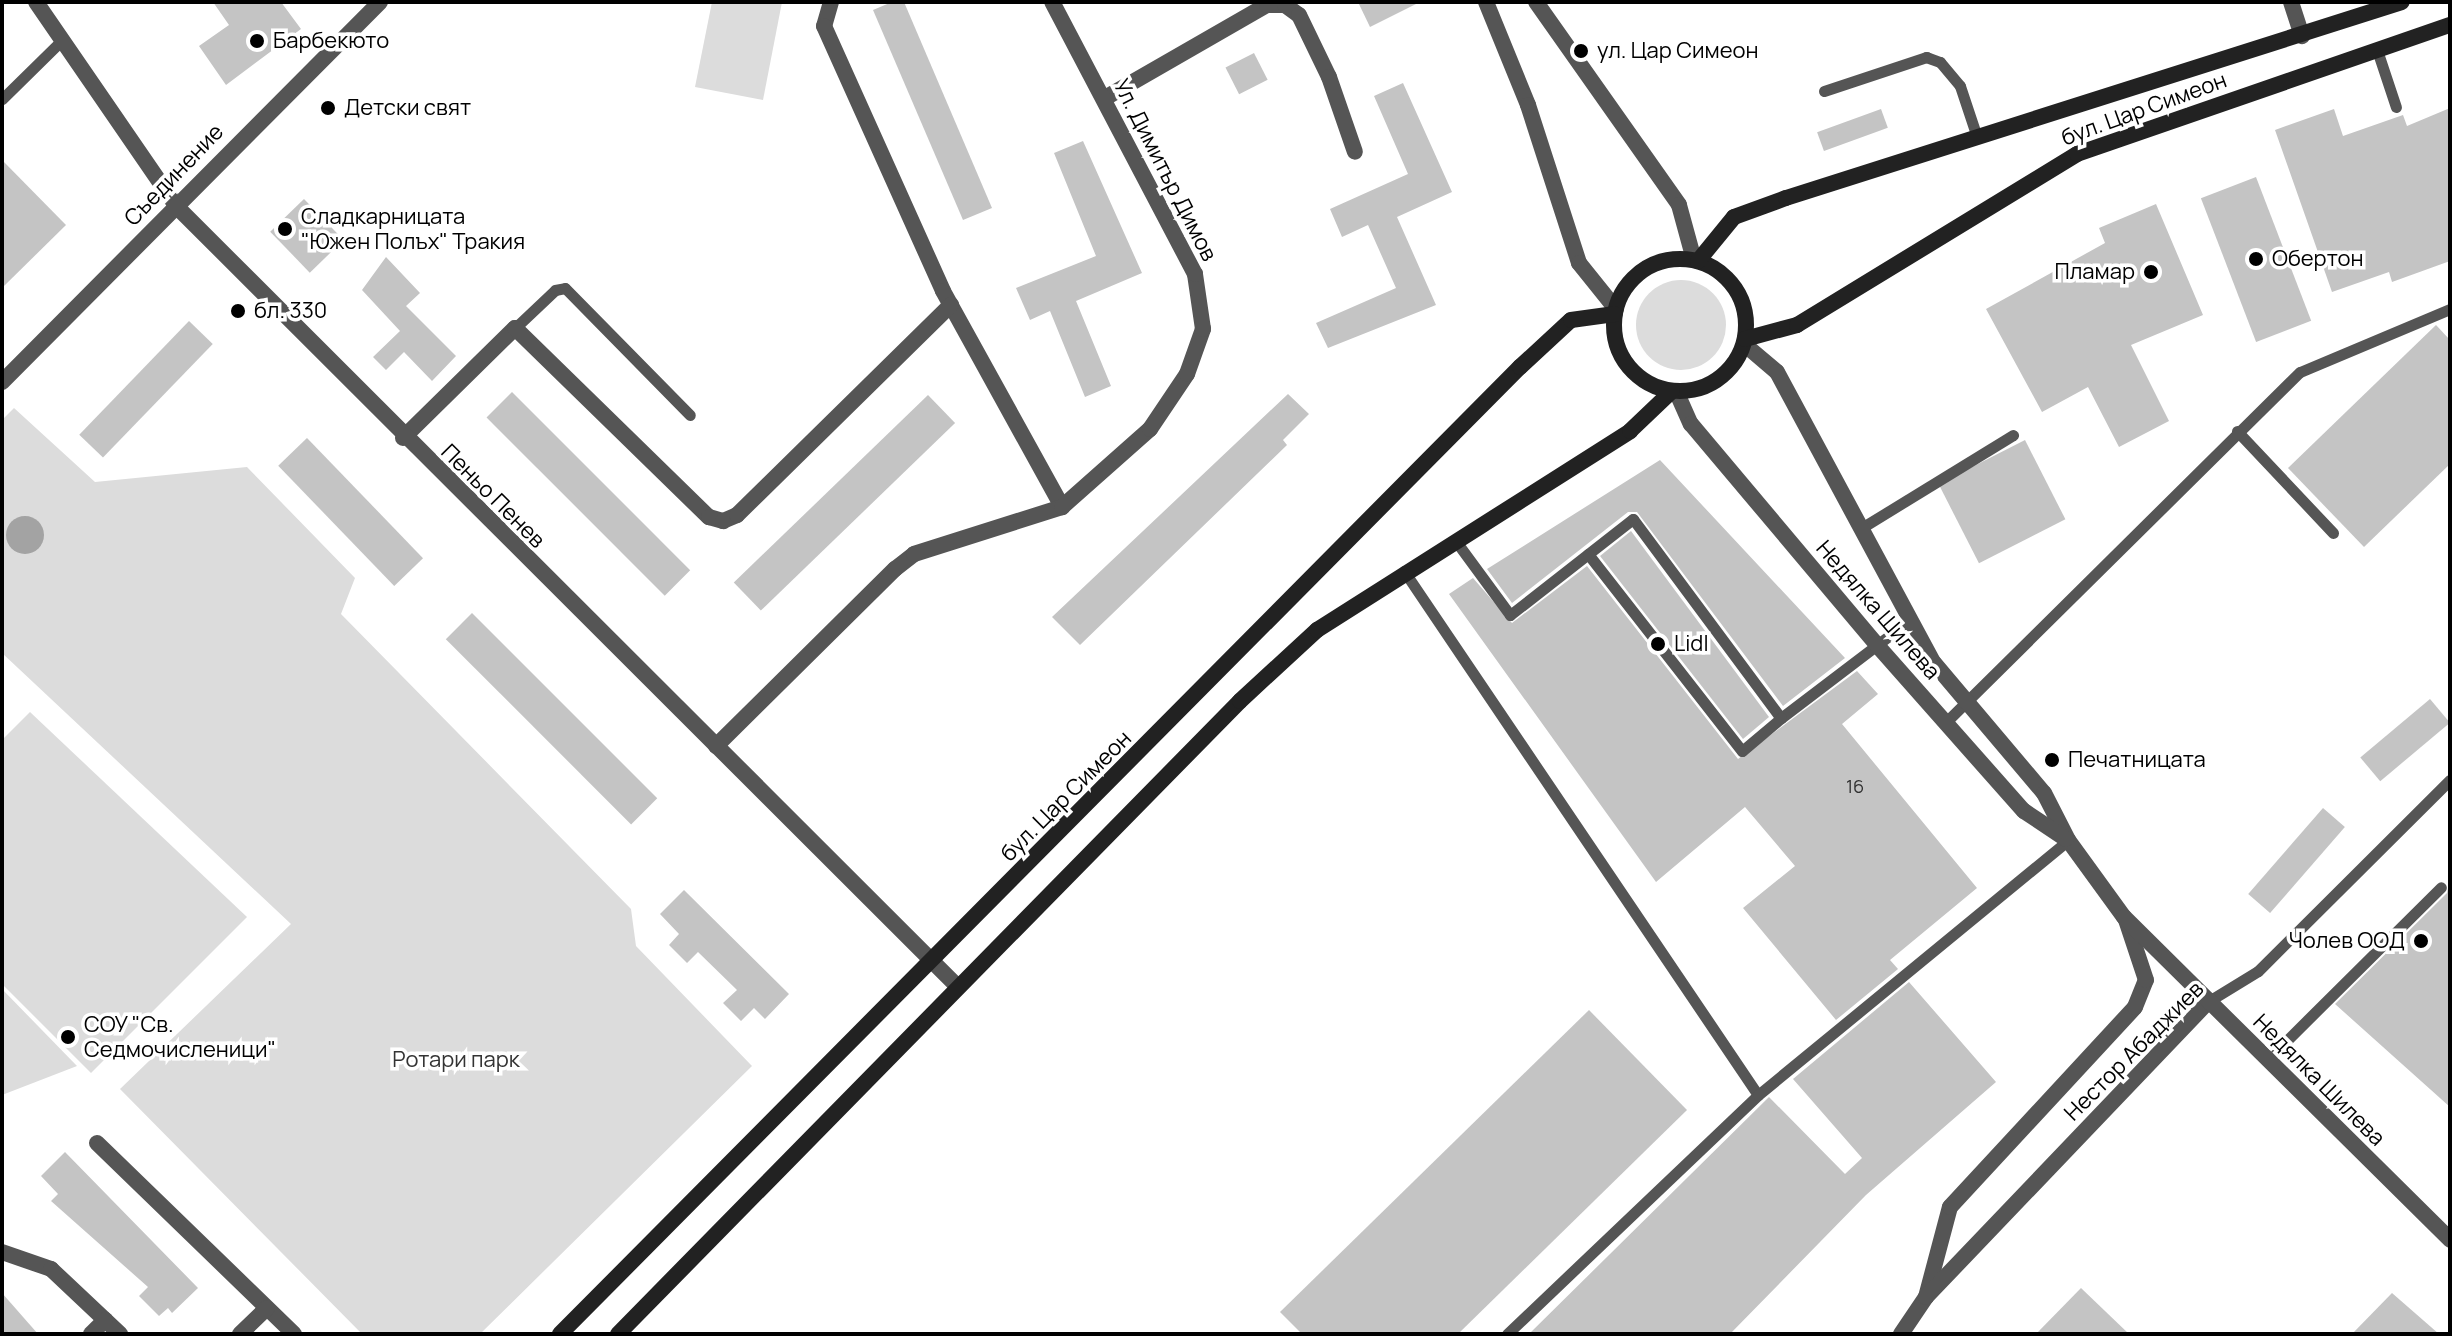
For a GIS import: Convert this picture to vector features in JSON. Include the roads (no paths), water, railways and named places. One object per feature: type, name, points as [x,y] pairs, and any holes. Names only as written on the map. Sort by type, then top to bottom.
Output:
[{"type":"main road","name":"бул. Цар Симеон","points":[[1696,261],[1734,217],[2402,2]]},
{"type":"main road","name":"бул. Цар Симеон","points":[[1744,342],[1797,325],[2077,154],[2450,25]]},
{"type":"main road","points":[[618,1334],[1240,701],[1317,630],[1404,571],[1630,431],[1674,391],[1718,379],[1744,342],[1746,319],[1736,291],[1716,269],[1696,261],[1654,264],[1624,290],[1615,311],[1616,341],[1627,365],[1655,387],[1674,391]]},
{"type":"main road","name":"бул. Цар Симеон","points":[[560,1334],[1520,367],[1571,320],[1615,311]]},
{"type":"street","name":"Пеньо Пенев","points":[[36,2],[176,206],[403,438],[958,987]]},
{"type":"street","name":"Съединение","points":[[2,382],[380,2]]},
{"type":"street","points":[[831,2],[824,26],[951,305],[1062,507]]},
{"type":"street","name":"Ул. Димитър Димов","points":[[716,746],[914,554],[1062,507],[1150,429],[1187,374],[1203,329],[1202,299],[1184,246],[1052,2]]},
{"type":"street","points":[[1486,2],[1528,105],[1579,263],[1615,311]]},
{"type":"street","points":[[1536,2],[1679,205],[1696,261]]},
{"type":"street","points":[[2291,2],[2302,36]]},
{"type":"street","points":[[1105,98],[1267,5],[1285,5],[1299,15],[1329,77],[1355,152]]},
{"type":"street","points":[[403,438],[515,328],[709,517],[723,521],[737,515],[951,305]]},
{"type":"street","name":"Недялка Шилева","points":[[1744,342],[1777,372],[1863,527],[1907,622],[1965,703],[2044,793],[2068,840],[2124,917],[2450,1240]]},
{"type":"street","name":"Недялка Шилева","points":[[1674,391],[1691,424],[1876,644],[2024,811],[2068,840]]},
{"type":"street","name":"Нестор Абаджиев","points":[[1926,1297],[1950,1207],[2135,1007],[2146,980],[2124,917]]},
{"type":"street","name":"Нестор Абаджиев","points":[[1901,1334],[1926,1297],[2209,1001]]},
{"type":"street","points":[[97,1143],[294,1334]]},
{"type":"street","points":[[2,1252],[51,1269],[120,1334]]},
{"type":"street","points":[[240,1334],[267,1308]]},
{"type":"street","points":[[91,1334],[105,1320]]},
{"type":"lane","points":[[2,99],[62,40]]},
{"type":"lane","points":[[2377,50],[2396,107]]},
{"type":"lane","points":[[1824,91],[1926,57],[1940,62],[1960,86],[1977,137]]},
{"type":"lane","points":[[515,328],[555,290],[565,288],[690,415]]},
{"type":"lane","points":[[1947,721],[2300,372],[2450,309]]},
{"type":"lane","points":[[2237,431],[2333,533]]},
{"type":"lane","points":[[1863,527],[2013,435]]},
{"type":"lane","points":[[1455,540],[1510,615],[1633,519],[1781,718]]},
{"type":"lane","points":[[1588,554],[1742,751],[1907,622]]},
{"type":"lane","points":[[1404,571],[1758,1095]]},
{"type":"lane","name":"Нестор Абаджиев","points":[[2209,1001],[2258,971],[2450,780]]},
{"type":"lane","points":[[1507,1334],[1758,1095],[2068,840]]},
{"type":"lane","points":[[2267,1060],[2441,887]]},
{"type":"place","name":"Барбекюто","points":[[257,41]]},
{"type":"place","name":"ул. Цар Симеон","points":[[1581,51]]},
{"type":"place","name":"Детски свят","points":[[328,108]]},
{"type":"place","name":"Сладкарницата \"Южен Полъх\" Тракия","points":[[285,229]]},
{"type":"place","name":"Обертон","points":[[2256,259]]},
{"type":"place","name":"Пламар","points":[[2151,272]]},
{"type":"place","name":"бл. 330","points":[[238,311]]},
{"type":"place","name":"Lidl","points":[[1658,644]]},
{"type":"place","name":"Печатницата","points":[[2052,760]]},
{"type":"place","name":"Чолев ООД","points":[[2421,941]]},
{"type":"place","name":"СОУ \"Св. Седмочисленици\"","points":[[68,1037]]},
{"type":"park label","name":"Ротари парк","points":[[456,1060]]}]
